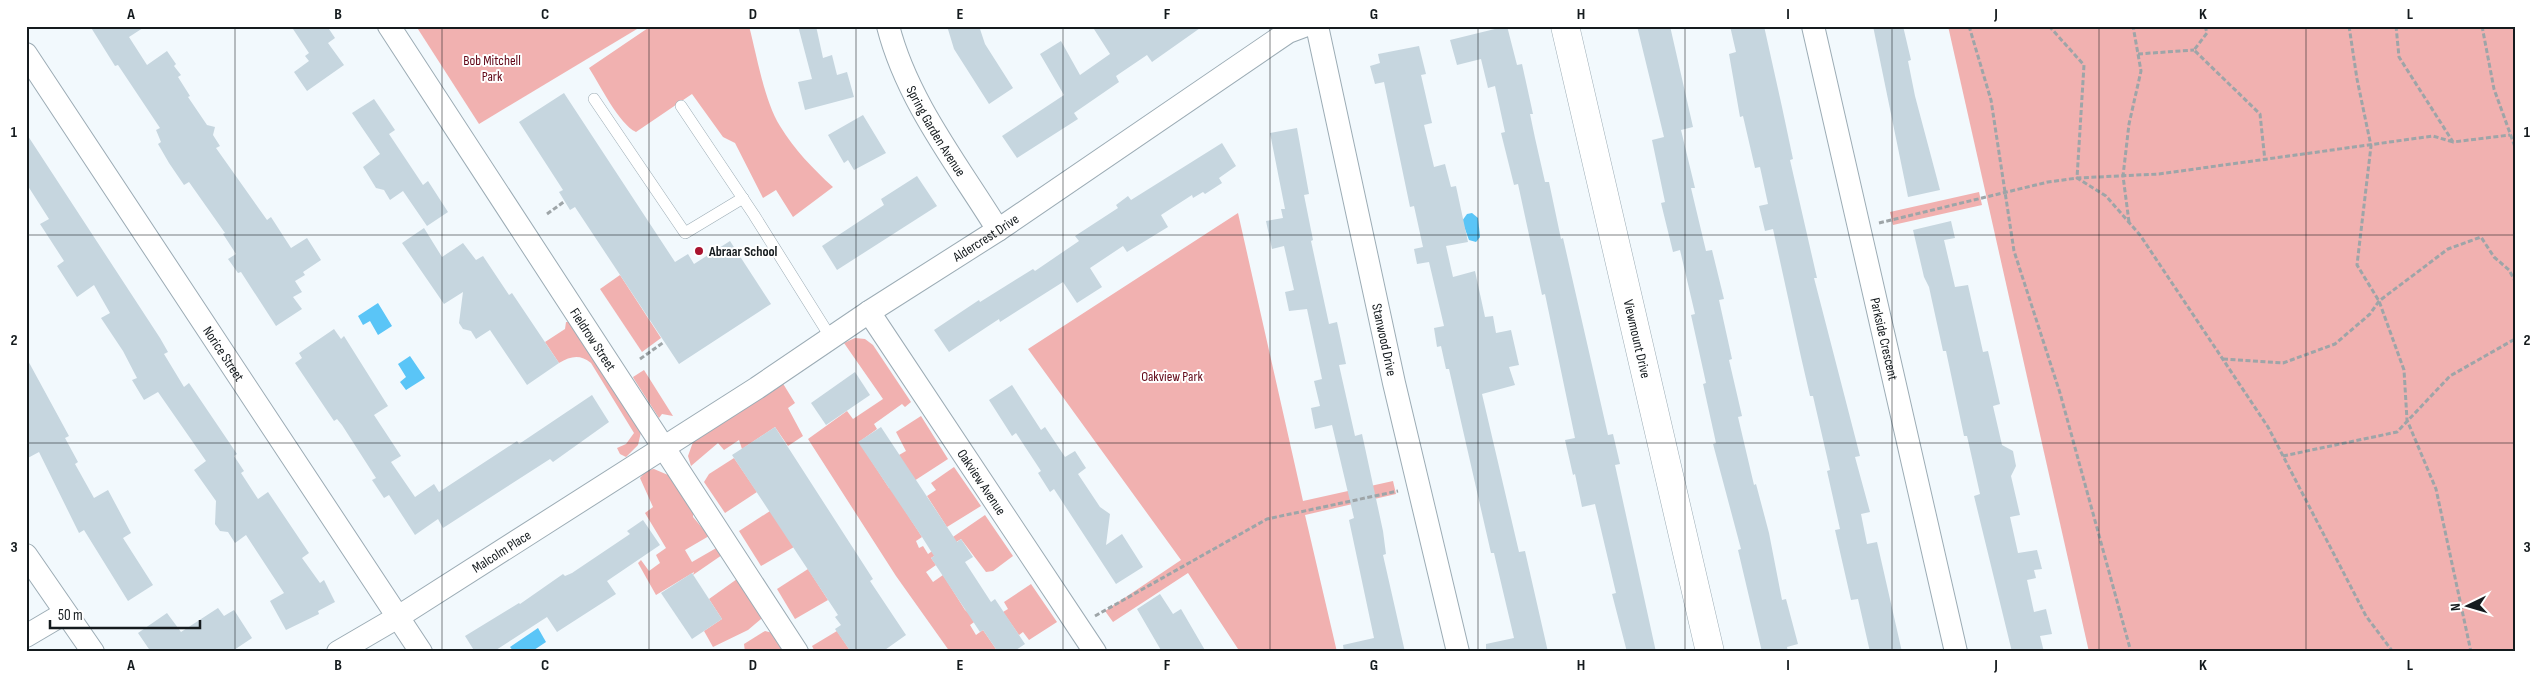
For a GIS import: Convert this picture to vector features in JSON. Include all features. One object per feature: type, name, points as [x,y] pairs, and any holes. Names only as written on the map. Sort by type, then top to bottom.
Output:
[{"type":"street","name":"Fieldrow Street","points":[[389,26],[797,652]]},
{"type":"street","name":"Spring Garden Avenue","points":[[888,26],[894,52],[913,93],[998,230]]},
{"type":"street","name":"Aldercrest Drive","points":[[665,447],[757,388],[869,312],[998,230],[1288,32],[1304,26]]},
{"type":"street","name":"Stanwood Drive","points":[[1318,26],[1392,373],[1458,652]]},
{"type":"street","name":"Viewmount Drive","points":[[1565,26],[1710,652]]},
{"type":"street","name":"Parkside Crescent","points":[[1813,26],[1956,652]]},
{"type":"street","name":"Norice Street","points":[[26,54],[421,652]]},
{"type":"street","name":"Oakview Avenue","points":[[869,312],[1095,652]]},
{"type":"street","name":"Malcolm Place","points":[[338,652],[665,447]]},
{"type":"street","points":[[26,554],[93,652]]},
{"type":"street","points":[[26,636],[65,612]]},
{"type":"lane","points":[[594,99],[684,233],[743,198]]},
{"type":"lane","points":[[681,106],[743,198],[831,338]]},
{"type":"path","points":[[1970,26],[1991,100],[2014,251],[2060,393],[2131,652]]},
{"type":"path","points":[[2048,26],[2084,65],[2077,178]]},
{"type":"path","points":[[2129,222],[2123,176],[2129,124],[2142,71],[2133,26]]},
{"type":"path","points":[[2194,50],[2207,33],[2205,26]]},
{"type":"path","points":[[2349,26],[2356,79],[2371,146],[2357,265],[2379,301],[2404,370],[2407,420],[2436,489],[2471,652]]},
{"type":"path","points":[[2396,26],[2399,57],[2453,142]]},
{"type":"path","points":[[2482,26],[2494,89],[2515,147]]},
{"type":"path","points":[[2138,54],[2194,50],[2260,114],[2264,161]]},
{"type":"path","points":[[1859,228],[2048,182],[2077,178],[2159,174],[2264,161],[2433,136],[2453,142],[2510,135]]},
{"type":"path","points":[[2077,178],[2106,196],[2140,235],[2223,359],[2268,427],[2366,616],[2393,652]]},
{"type":"path","points":[[547,214],[564,201]]},
{"type":"path","points":[[2223,359],[2283,363],[2335,344],[2370,314],[2379,301],[2448,249],[2480,236],[2494,257],[2509,270],[2515,281]]},
{"type":"path","points":[[2283,456],[2397,432],[2450,376],[2515,340]]},
{"type":"path","points":[[640,359],[664,342]]},
{"type":"path","points":[[1078,626],[1268,519],[1419,486]]},
{"type":"green space","name":"Bob Mitchell Park","points":[[416,26],[642,26],[479,124]]},
{"type":"green space","points":[[651,26],[749,26],[765,91],[774,115],[798,151],[833,187],[793,217],[776,190],[763,198],[735,143],[723,137],[692,94],[636,132],[630,128],[604,94],[589,68]]},
{"type":"green space","points":[[1948,26],[2515,26],[2515,652],[2089,652]]},
{"type":"green space","points":[[1979,192],[1982,205],[1893,225],[1890,212]]},
{"type":"green space","name":"Oakview Park","points":[[1238,213],[1303,501],[1393,481],[1396,494],[1305,515],[1337,652],[1240,652],[1188,573],[1113,622],[1105,611],[1181,560],[1028,349]]},
{"type":"green space","points":[[620,275],[661,338],[642,352],[600,289]]},
{"type":"green space","points":[[566,322],[569,322],[641,432],[638,445],[626,457],[620,454],[617,448],[626,444],[634,433],[591,363],[583,358],[575,357],[559,363],[545,342],[565,329]]},
{"type":"green space","points":[[855,338],[865,339],[873,345],[911,402],[905,407],[902,404],[874,424],[877,429],[859,442],[889,488],[899,455],[906,451],[896,432],[921,416],[948,459],[914,481],[898,500],[922,537],[916,541],[919,548],[923,546],[928,554],[985,515],[1013,556],[993,571],[986,572],[961,539],[931,558],[936,565],[926,572],[933,582],[943,575],[965,610],[977,620],[970,625],[976,635],[983,630],[998,652],[950,652],[896,576],[808,439],[847,411],[853,419],[883,399],[844,343]]},
{"type":"green space","points":[[644,370],[673,416],[662,414],[659,418],[634,379],[633,377]]},
{"type":"green space","points":[[782,382],[795,403],[788,408],[803,436],[788,446],[775,427],[742,449],[739,440],[724,450],[718,443],[691,466],[688,456],[693,442]]},
{"type":"green space","points":[[734,458],[757,492],[725,513],[704,482],[709,474]]},
{"type":"green space","points":[[954,467],[981,506],[947,527],[927,496],[936,490],[931,483]]},
{"type":"green space","points":[[654,469],[668,475],[693,512],[693,517],[709,536],[685,550],[692,562],[718,547],[722,555],[693,575],[694,572],[656,595],[638,563],[641,560],[649,571],[660,563],[656,555],[666,548],[645,513],[653,507],[640,478],[647,470]]},
{"type":"green space","points":[[770,511],[794,547],[761,566],[739,531]]},
{"type":"green space","points":[[808,569],[828,600],[795,619],[777,589]]},
{"type":"green space","points":[[737,579],[762,616],[761,619],[748,630],[713,647],[704,631],[722,619],[709,599]]},
{"type":"green space","points":[[1031,584],[1057,622],[1029,640],[1023,632],[1019,635],[1003,612],[1008,609],[1004,602]]},
{"type":"green space","points":[[765,631],[773,633],[785,652],[745,652],[744,644]]},
{"type":"green space","points":[[837,631],[851,652],[815,652],[812,646]]},
{"type":"water","points":[[1472,213],[1478,218],[1480,237],[1476,242],[1469,240],[1462,221],[1467,214]]},
{"type":"water","points":[[378,303],[392,326],[378,335],[370,321],[363,325],[358,316]]},
{"type":"water","points":[[410,356],[425,378],[406,390],[400,382],[406,377],[398,364]]},
{"type":"water","points":[[538,628],[546,642],[531,652],[514,652],[510,647]]},
{"type":"building","points":[[90,26],[146,26],[129,37],[147,65],[167,51],[176,64],[174,66],[181,75],[178,77],[190,96],[188,97],[207,125],[215,127],[213,135],[220,146],[216,148],[267,220],[271,217],[291,248],[307,238],[321,260],[303,272],[305,275],[295,281],[302,292],[293,297],[302,309],[276,326],[241,272],[238,273],[228,259],[236,254],[223,234],[225,233],[189,182],[184,185],[169,163],[158,144],[161,142],[156,130],[160,128],[118,65],[115,66]]},
{"type":"building","points":[[291,26],[327,26],[335,38],[328,43],[344,65],[307,91],[294,72],[309,61],[305,56],[309,53]]},
{"type":"building","points":[[798,26],[816,26],[823,58],[832,55],[837,75],[847,72],[854,97],[805,110],[798,82],[812,79]]},
{"type":"building","points":[[947,26],[979,26],[985,44],[1013,88],[989,104],[954,49]]},
{"type":"building","points":[[1092,26],[1203,26],[1152,62],[1147,55],[1116,76],[1119,82],[1074,113],[1078,119],[1017,158],[1002,136],[1064,95],[1040,54],[1061,41],[1080,75],[1110,54]]},
{"type":"building","points":[[1507,26],[1517,65],[1522,64],[1533,114],[1530,114],[1545,182],[1549,182],[1561,239],[1563,238],[1608,435],[1613,434],[1620,464],[1615,465],[1656,652],[1627,652],[1612,594],[1616,593],[1595,504],[1582,507],[1565,440],[1575,438],[1545,294],[1542,295],[1518,184],[1514,185],[1501,133],[1505,132],[1495,86],[1488,88],[1481,59],[1457,65],[1450,40]]},
{"type":"building","points":[[1637,26],[1670,26],[1693,127],[1681,130],[1695,188],[1691,188],[1706,251],[1712,250],[1724,299],[1719,300],[1732,359],[1729,360],[1742,416],[1738,417],[1754,485],[1756,484],[1769,533],[1782,600],[1786,599],[1798,644],[1787,647],[1788,652],[1762,652],[1738,550],[1741,549],[1713,444],[1716,443],[1703,384],[1706,383],[1691,315],[1695,314],[1680,250],[1673,252],[1661,203],[1665,202],[1652,140],[1664,137]]},
{"type":"building","points":[[1730,26],[1764,26],[1793,159],[1790,160],[1817,278],[1814,278],[1860,456],[1855,457],[1870,512],[1861,514],[1867,544],[1877,542],[1902,652],[1870,652],[1858,599],[1851,600],[1835,530],[1840,529],[1827,471],[1830,470],[1813,396],[1810,396],[1773,229],[1765,231],[1759,206],[1768,204],[1760,167],[1755,168],[1743,116],[1740,117],[1729,54],[1736,52]]},
{"type":"building","points":[[1873,26],[1903,26],[1911,60],[1908,61],[1915,96],[1940,190],[1908,197]]},
{"type":"building","points":[[1419,46],[1426,74],[1421,75],[1432,123],[1424,125],[1434,167],[1445,164],[1451,187],[1456,186],[1468,242],[1446,246],[1453,277],[1475,271],[1485,317],[1493,316],[1496,333],[1511,330],[1519,365],[1509,367],[1515,385],[1482,394],[1519,552],[1525,551],[1548,652],[1486,652],[1486,644],[1514,638],[1494,553],[1491,553],[1449,369],[1446,369],[1441,346],[1437,347],[1434,328],[1444,326],[1429,262],[1417,264],[1414,249],[1423,247],[1414,206],[1410,207],[1384,82],[1375,84],[1370,66],[1380,63],[1378,54]]},
{"type":"building","points":[[564,93],[675,262],[688,254],[694,264],[730,241],[771,304],[679,364],[575,207],[570,210],[559,192],[563,190],[519,122]]},
{"type":"building","points":[[374,99],[395,130],[389,134],[423,185],[428,181],[448,212],[427,226],[403,191],[390,200],[384,190],[376,188],[363,167],[380,154],[352,113]]},
{"type":"building","points":[[863,115],[886,153],[854,170],[848,160],[844,163],[828,135]]},
{"type":"building","points":[[1297,128],[1309,194],[1304,195],[1313,240],[1311,241],[1329,324],[1337,322],[1346,364],[1339,365],[1355,436],[1362,434],[1383,531],[1386,554],[1383,555],[1405,652],[1344,652],[1343,645],[1374,638],[1349,520],[1354,518],[1332,425],[1315,429],[1311,408],[1320,406],[1314,381],[1322,379],[1307,309],[1289,311],[1285,292],[1294,290],[1284,246],[1272,249],[1266,221],[1283,218],[1281,209],[1285,209],[1270,133]]},
{"type":"building","points":[[26,133],[160,338],[168,352],[164,354],[184,387],[189,383],[237,454],[234,456],[244,471],[241,473],[258,499],[268,492],[309,553],[302,558],[320,583],[324,580],[335,602],[318,611],[319,614],[286,630],[270,601],[284,593],[246,535],[235,543],[228,532],[220,531],[215,524],[216,501],[194,470],[206,461],[158,392],[144,400],[132,380],[137,378],[123,351],[101,318],[110,313],[94,285],[77,297],[57,266],[64,261],[40,224],[49,219],[26,183]]},
{"type":"building","points":[[1222,143],[1236,166],[1219,178],[1222,183],[1205,194],[1203,192],[1193,198],[1192,195],[1161,215],[1168,227],[1127,252],[1123,246],[1090,268],[1102,287],[1077,303],[1063,282],[1000,322],[999,319],[949,352],[934,330],[979,300],[980,302],[1033,269],[1035,271],[1079,241],[1075,236],[1118,208],[1116,205],[1128,196],[1131,200]]},
{"type":"building","points":[[917,176],[937,206],[837,270],[822,246],[884,205],[881,199]]},
{"type":"building","points":[[1951,221],[1955,238],[1944,240],[1955,287],[1968,285],[1983,352],[1988,351],[2000,404],[1993,406],[2002,445],[2013,451],[2016,466],[2011,476],[2020,515],[2010,517],[2018,553],[2037,550],[2042,569],[2034,570],[2036,578],[2027,580],[2034,612],[2046,609],[2052,634],[2040,636],[2044,652],[2012,652],[1974,496],[1980,494],[1967,436],[1964,436],[1946,351],[1943,351],[1929,287],[1924,277],[1913,230]]},
{"type":"building","points":[[424,228],[442,257],[463,243],[476,260],[483,256],[509,295],[512,293],[559,363],[527,385],[490,330],[476,339],[471,331],[463,329],[459,323],[463,292],[444,304],[402,243]]},
{"type":"building","points":[[334,329],[341,339],[344,336],[388,406],[374,415],[401,456],[391,462],[415,497],[434,484],[439,492],[517,441],[519,444],[592,395],[609,422],[553,462],[550,459],[443,528],[438,519],[415,535],[389,495],[384,498],[372,480],[376,478],[342,425],[337,419],[334,421],[295,363],[302,358],[299,353]]},
{"type":"building","points":[[26,357],[69,436],[65,438],[78,462],[75,464],[94,498],[108,490],[131,533],[123,538],[153,585],[128,601],[84,530],[79,533],[39,452],[26,459]]},
{"type":"building","points":[[855,372],[870,395],[826,425],[811,403]]},
{"type":"building","points":[[1012,385],[1041,430],[1045,427],[1065,457],[1075,451],[1086,468],[1078,474],[1100,507],[1110,514],[1106,545],[1122,534],[1143,567],[1116,584],[1054,489],[1050,492],[1038,473],[1041,471],[1016,433],[1012,436],[989,400]]},
{"type":"building","points":[[775,427],[873,579],[870,581],[906,635],[882,652],[851,652],[835,629],[841,625],[835,617],[838,615],[732,455]]},
{"type":"building","points":[[881,427],[957,542],[961,539],[973,557],[965,562],[991,602],[995,599],[1025,644],[1013,652],[998,652],[983,630],[980,632],[931,558],[934,556],[922,537],[858,442]]},
{"type":"building","points":[[643,520],[660,545],[607,581],[616,594],[557,632],[547,617],[493,652],[475,652],[465,636],[520,604],[563,574],[565,576],[572,573],[630,534],[627,531]]},
{"type":"building","points":[[692,573],[722,619],[692,639],[661,593]]},
{"type":"building","points":[[1160,594],[1173,614],[1181,609],[1206,652],[1162,652],[1137,609]]},
{"type":"building","points":[[218,608],[224,616],[234,610],[252,638],[231,652],[151,652],[138,633],[167,613],[181,632]]},
{"type":"place","name":"Abraar School","points":[[699,251]]}]
